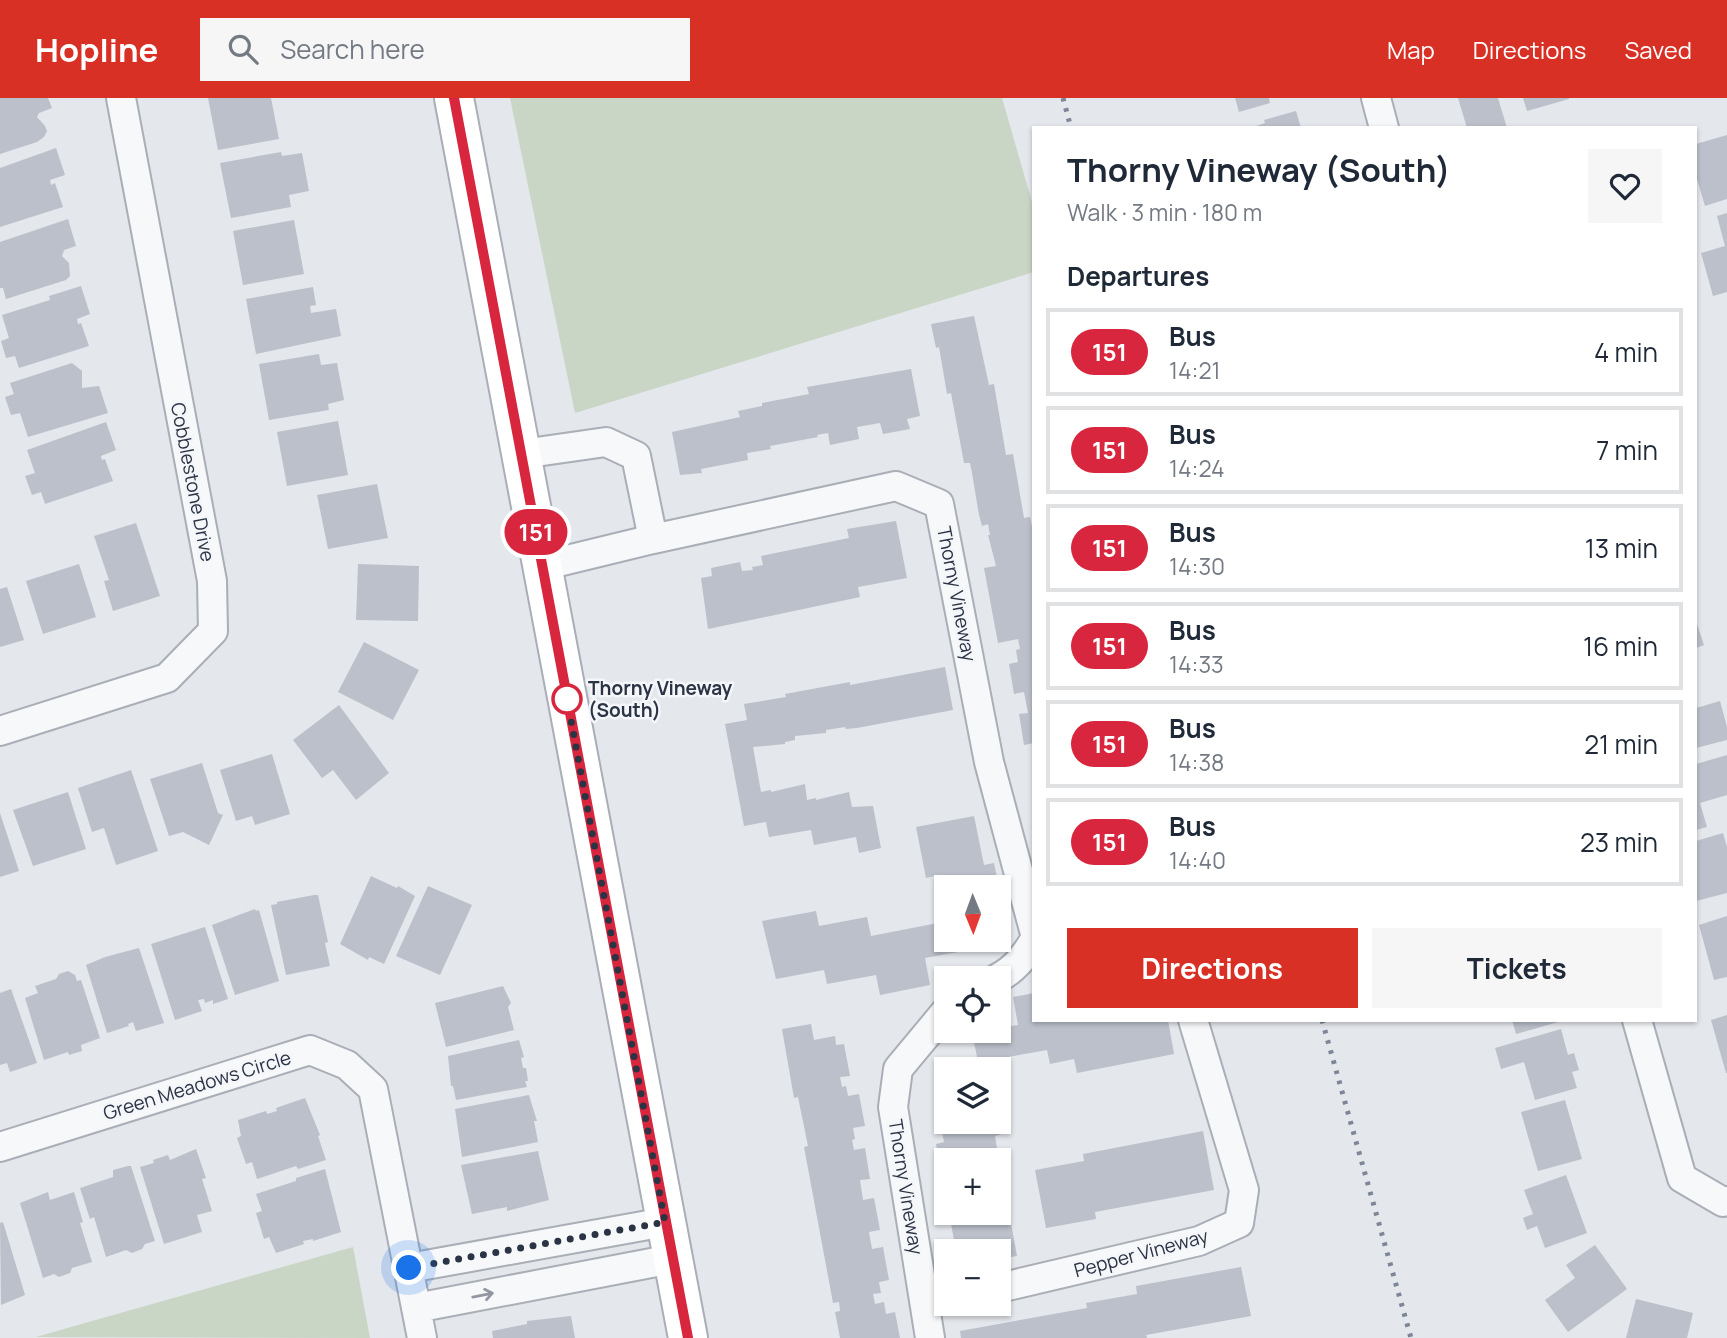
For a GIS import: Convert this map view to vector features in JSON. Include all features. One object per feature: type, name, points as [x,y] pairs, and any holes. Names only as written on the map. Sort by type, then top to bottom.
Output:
[{"type":"main road","points":[[454,98],[688,1338]]},
{"type":"street","name":"Cobblestone Drive","points":[[0,731],[167,678],[213,631],[212,582],[121,98]]},
{"type":"street","points":[[1376,98],[1383,126]]},
{"type":"street","points":[[522,454],[606,442],[636,456],[653,539]]},
{"type":"street","name":"Thorny Vineway","points":[[542,566],[896,486],[939,504],[989,762],[1032,947],[1011,971]]},
{"type":"street","name":"Pepper Vineway","points":[[1011,1285],[1199,1241],[1239,1223],[1244,1190],[1194,1022]]},
{"type":"street","points":[[1638,1022],[1682,1178],[1723,1202],[1727,1201]]},
{"type":"street","name":"Thorny Vineway","points":[[934,1026],[898,1069],[893,1107],[934,1293]]},
{"type":"street","name":"Green Meadows Circle","points":[[0,1147],[310,1050],[347,1065],[373,1089],[422,1338]]},
{"type":"street","points":[[409,1268],[665,1222]]},
{"type":"street","points":[[416,1308],[672,1259]]},
{"type":"street","name":"Thorny Vineway","points":[[930,1338],[934,1314]]},
{"type":"green space","points":[[510,98],[1002,98],[1032,202],[1032,273],[575,413]]},
{"type":"green space","points":[[353,1247],[370,1338],[36,1337]]},
{"type":"building","points":[[0,98],[48,98],[52,108],[39,113],[37,117],[47,131],[44,137],[37,142],[0,154]]},
{"type":"building","points":[[208,98],[271,98],[279,139],[218,150]]},
{"type":"building","points":[[1235,98],[1269,98],[1270,103],[1239,112]]},
{"type":"building","points":[[1458,98],[1498,98],[1506,126],[1466,126]]},
{"type":"building","points":[[1523,98],[1569,98],[1569,99],[1527,111]]},
{"type":"building","points":[[1296,111],[1300,126],[1257,126],[1265,123],[1264,120]]},
{"type":"building","points":[[1727,135],[1727,199],[1705,206],[1697,179],[1697,144]]},
{"type":"building","points":[[56,148],[65,175],[50,180],[51,185],[55,183],[63,207],[0,227],[0,168]]},
{"type":"building","points":[[281,152],[282,156],[302,153],[309,191],[289,195],[291,207],[231,218],[220,163]]},
{"type":"building","points":[[1727,213],[1727,292],[1713,296],[1701,253],[1725,246],[1717,216]]},
{"type":"building","points":[[68,219],[76,246],[64,250],[62,256],[69,263],[70,276],[66,280],[6,299],[3,288],[0,288],[0,242]]},
{"type":"building","points":[[294,220],[304,274],[243,285],[233,231]]},
{"type":"building","points":[[81,286],[90,314],[77,319],[89,346],[19,368],[15,356],[6,358],[1,341],[9,338],[2,315],[50,300],[49,296]]},
{"type":"building","points":[[313,287],[316,305],[310,306],[311,313],[336,309],[341,336],[256,354],[246,299]]},
{"type":"building","points":[[974,316],[989,385],[994,384],[1006,455],[1013,454],[1024,518],[1030,517],[1032,743],[1024,745],[1019,714],[1028,713],[1024,692],[1014,694],[1009,664],[1018,662],[1018,639],[998,643],[984,568],[996,566],[988,524],[982,526],[970,463],[964,463],[951,393],[947,394],[939,347],[936,348],[931,324]]},
{"type":"building","points":[[319,354],[321,365],[337,363],[344,400],[328,404],[329,410],[269,420],[259,364]]},
{"type":"building","points":[[72,363],[82,371],[82,388],[99,386],[108,413],[28,437],[20,413],[11,415],[5,397],[14,394],[10,383]]},
{"type":"building","points":[[911,369],[920,416],[907,419],[910,429],[883,434],[880,423],[857,427],[859,439],[830,445],[828,433],[817,435],[818,437],[747,453],[748,460],[701,469],[702,473],[680,475],[672,432],[740,417],[738,411],[762,406],[762,403],[809,394],[807,387]]},
{"type":"building","points":[[338,421],[348,475],[287,486],[277,432]]},
{"type":"building","points":[[106,422],[116,450],[101,456],[102,460],[105,459],[113,481],[45,504],[41,492],[32,495],[25,476],[35,473],[27,450]]},
{"type":"building","points":[[377,484],[388,538],[328,549],[317,495]]},
{"type":"building","points":[[896,521],[907,578],[858,587],[860,597],[708,629],[701,578],[712,576],[711,568],[740,562],[742,571],[753,570],[752,567],[763,565],[761,556],[849,538],[847,529]]},
{"type":"building","points":[[136,523],[160,596],[113,611],[104,581],[109,580],[94,536]]},
{"type":"building","points":[[79,564],[96,617],[43,634],[26,581]]},
{"type":"building","points":[[358,564],[419,566],[418,621],[356,620]]},
{"type":"building","points":[[7,587],[24,640],[0,647],[0,589]]},
{"type":"building","points":[[1697,624],[1704,645],[1697,648]]},
{"type":"building","points":[[364,642],[419,670],[393,720],[338,692]]},
{"type":"building","points":[[945,667],[953,710],[857,728],[826,730],[826,733],[795,736],[795,740],[785,744],[753,747],[761,792],[805,784],[807,800],[816,800],[849,792],[852,807],[873,806],[881,848],[859,853],[856,837],[814,845],[811,830],[769,837],[766,822],[744,826],[725,724],[747,720],[744,704],[850,682],[850,685]]},
{"type":"building","points":[[1720,701],[1727,727],[1727,740],[1697,748],[1697,708]]},
{"type":"building","points":[[339,705],[389,773],[356,800],[333,770],[322,778],[293,740]]},
{"type":"building","points":[[272,754],[290,814],[255,825],[252,816],[236,821],[220,770]]},
{"type":"building","points":[[1727,755],[1727,795],[1700,803],[1707,827],[1697,830],[1697,764]]},
{"type":"building","points":[[202,763],[218,813],[223,815],[209,845],[183,832],[169,836],[150,779]]},
{"type":"building","points":[[131,770],[158,851],[116,865],[104,828],[92,832],[78,788]]},
{"type":"building","points":[[68,792],[86,849],[33,866],[13,810]]},
{"type":"building","points":[[0,813],[19,871],[0,877]]},
{"type":"building","points":[[974,816],[984,865],[994,863],[996,875],[934,875],[926,878],[916,827]]},
{"type":"building","points":[[1723,833],[1727,847],[1727,893],[1697,901],[1697,841]]},
{"type":"building","points":[[371,876],[415,896],[384,964],[369,957],[368,960],[340,944]]},
{"type":"building","points":[[428,886],[472,905],[440,975],[396,956]]},
{"type":"building","points":[[318,895],[330,966],[286,975],[271,905]]},
{"type":"building","points":[[255,909],[259,910],[279,981],[235,995],[212,925]]},
{"type":"building","points":[[816,911],[819,926],[867,917],[871,936],[934,924],[934,952],[958,952],[925,958],[930,985],[880,995],[876,975],[827,984],[824,970],[776,979],[762,921]]},
{"type":"building","points":[[1727,916],[1727,977],[1714,980],[1699,925]]},
{"type":"building","points":[[205,927],[228,999],[213,1004],[213,1000],[205,1003],[204,999],[198,1000],[202,1011],[175,1020],[151,944]]},
{"type":"building","points":[[139,948],[164,1023],[136,1031],[133,1022],[128,1024],[129,1026],[107,1033],[86,965]]},
{"type":"building","points":[[68,971],[75,975],[77,981],[81,980],[100,1038],[81,1045],[82,1051],[69,1055],[68,1052],[44,1060],[25,998],[38,993],[35,986],[56,979],[59,974]]},
{"type":"building","points":[[503,986],[511,1003],[508,1007],[514,1030],[446,1047],[435,1003]]},
{"type":"building","points":[[11,989],[37,1063],[10,1072],[7,1063],[0,1065],[0,993]]},
{"type":"building","points":[[1032,993],[1032,1022],[1168,1022],[1174,1054],[1077,1073],[1074,1059],[1050,1064],[1047,1050],[1008,1057],[977,1057],[974,1043],[1011,1043],[1011,1026],[1018,1025],[1013,997]]},
{"type":"building","points":[[1727,1015],[1727,1073],[1726,1073],[1711,1020]]},
{"type":"building","points":[[1513,1022],[1558,1022],[1516,1034]]},
{"type":"building","points":[[811,1024],[814,1040],[835,1036],[836,1045],[844,1044],[850,1076],[840,1077],[842,1087],[846,1086],[848,1096],[859,1094],[865,1126],[853,1128],[855,1139],[852,1140],[854,1150],[865,1148],[870,1179],[860,1180],[863,1200],[874,1198],[880,1230],[869,1232],[872,1249],[883,1247],[889,1280],[879,1282],[881,1293],[873,1294],[875,1304],[884,1302],[886,1314],[895,1312],[900,1338],[840,1338],[835,1312],[840,1311],[839,1302],[833,1303],[804,1147],[808,1146],[798,1097],[794,1098],[782,1029]]},
{"type":"building","points":[[1561,1029],[1568,1055],[1574,1053],[1579,1070],[1572,1072],[1577,1088],[1535,1100],[1524,1062],[1501,1069],[1495,1048]]},
{"type":"building","points":[[519,1040],[524,1057],[521,1058],[523,1068],[526,1068],[527,1087],[456,1100],[451,1086],[448,1056]]},
{"type":"building","points":[[529,1095],[537,1121],[534,1121],[538,1142],[462,1157],[455,1109]]},
{"type":"building","points":[[305,1098],[320,1135],[318,1136],[326,1160],[298,1169],[296,1166],[257,1179],[252,1162],[246,1164],[237,1138],[241,1136],[238,1120],[266,1111],[267,1114],[277,1111],[276,1108]]},
{"type":"building","points":[[1565,1100],[1582,1159],[1538,1171],[1521,1112]]},
{"type":"building","points":[[1203,1131],[1214,1190],[1095,1212],[1096,1219],[1046,1228],[1035,1170],[1084,1161],[1083,1154]]},
{"type":"building","points":[[942,1134],[1002,1134],[995,1136],[997,1148],[937,1148],[936,1144],[944,1142]]},
{"type":"building","points":[[196,1149],[206,1178],[202,1179],[212,1211],[197,1215],[202,1232],[164,1244],[140,1167],[168,1155],[170,1160]]},
{"type":"building","points":[[538,1151],[549,1200],[507,1211],[507,1207],[472,1214],[461,1165]]},
{"type":"building","points":[[131,1166],[155,1241],[132,1253],[126,1250],[106,1257],[94,1217],[90,1219],[80,1188],[113,1177],[113,1170]]},
{"type":"building","points":[[325,1169],[341,1232],[313,1241],[303,1241],[304,1244],[276,1253],[269,1237],[264,1239],[256,1213],[262,1211],[256,1194]]},
{"type":"building","points":[[1566,1175],[1587,1233],[1545,1248],[1537,1226],[1527,1230],[1523,1218],[1533,1214],[1524,1190]]},
{"type":"building","points":[[48,1192],[50,1200],[74,1192],[92,1262],[72,1268],[70,1273],[59,1277],[54,1274],[43,1278],[20,1203]]},
{"type":"building","points":[[3,1222],[25,1295],[1,1305],[0,1223]]},
{"type":"building","points":[[1011,1223],[1017,1256],[1011,1257],[1011,1239],[954,1239],[951,1225],[1011,1225]]},
{"type":"building","points":[[1595,1245],[1627,1289],[1568,1332],[1545,1300],[1575,1278],[1566,1265]]},
{"type":"building","points":[[1241,1267],[1251,1316],[1146,1335],[1147,1338],[961,1338],[960,1331],[1087,1308],[1086,1303],[1137,1294],[1136,1286]]},
{"type":"building","points":[[1636,1299],[1693,1313],[1687,1338],[1626,1338]]},
{"type":"building","points":[[571,1316],[575,1338],[493,1338],[492,1331],[527,1324],[527,1321]]},
{"type":"railway","points":[[1063,98],[1070,126]]},
{"type":"railway","points":[[1323,1022],[1411,1338]]},
{"type":"bus line","name":"151","points":[[454,98],[688,1338]]},
{"type":"place","name":"Thorny Vineway (South)","points":[[567,699]]},
{"type":"route","points":[[409,1268],[665,1222],[567,699]]}]
